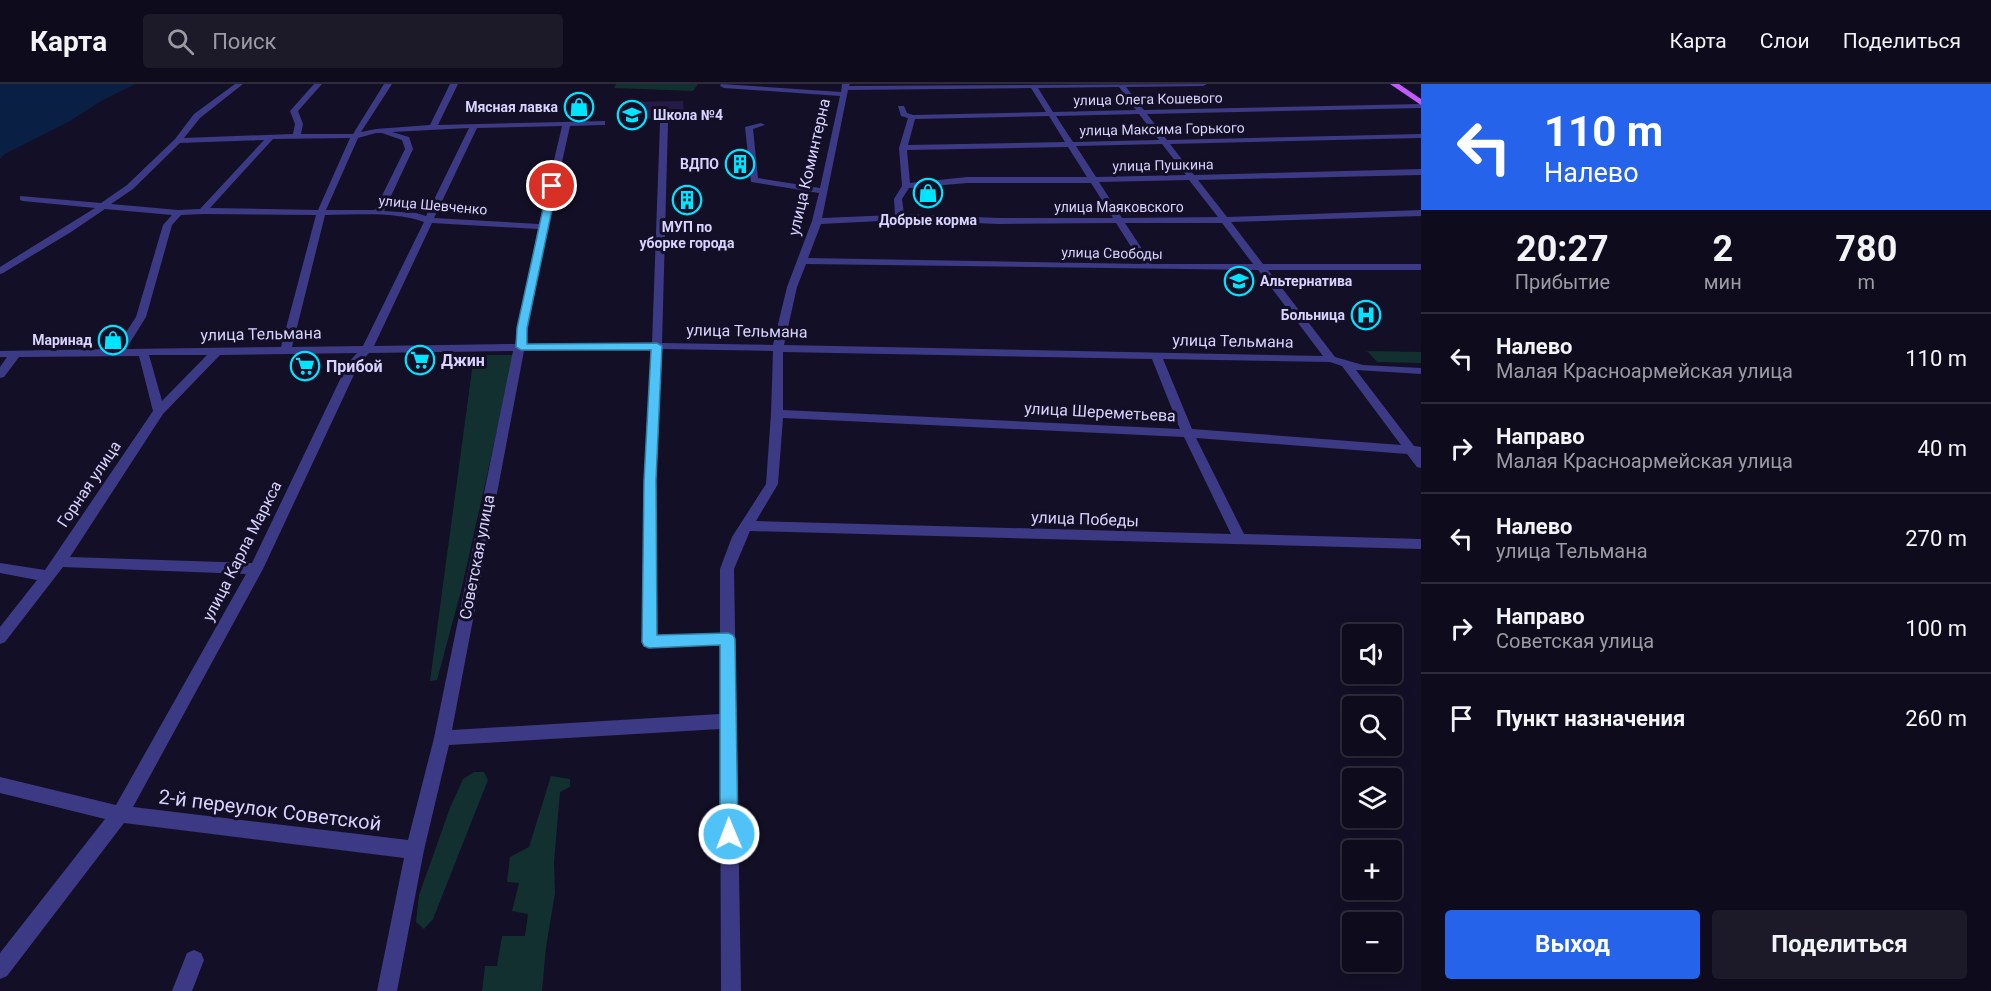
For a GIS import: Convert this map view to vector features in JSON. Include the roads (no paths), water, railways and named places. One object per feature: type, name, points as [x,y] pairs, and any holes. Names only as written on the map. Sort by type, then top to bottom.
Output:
[{"type":"main road","points":[[1394,84],[1421,104]]},
{"type":"main road","points":[[1402,84],[1421,97]]},
{"type":"street","points":[[0,271],[103,208],[130,187],[178,141],[197,117],[239,84]]},
{"type":"street","points":[[297,136],[298,124],[294,111],[318,84]]},
{"type":"street","points":[[286,349],[321,212],[355,136],[388,84]]},
{"type":"street","points":[[433,127],[454,84]]},
{"type":"street","points":[[724,86],[845,88],[1203,84]]},
{"type":"street","points":[[1121,85],[1331,359]]},
{"type":"street","points":[[1033,86],[1149,267]]},
{"type":"street","name":"улица Коминтерна","points":[[730,991],[726,569],[739,537],[772,484],[777,414],[778,348],[792,287],[817,220],[845,88]]},
{"type":"street","name":"улица Олега Кошевого","points":[[912,117],[1143,113],[1421,104]]},
{"type":"street","points":[[900,217],[898,199],[906,186],[903,148],[912,117],[904,114],[901,108]]},
{"type":"street","name":"Советская улица","points":[[387,991],[415,850],[442,738],[511,385],[521,347],[522,328],[567,123]]},
{"type":"street","points":[[178,141],[355,136],[376,131],[433,127],[602,123]]},
{"type":"street","points":[[664,123],[650,480],[649,642],[728,639]]},
{"type":"street","points":[[761,124],[749,126],[753,180],[822,191]]},
{"type":"street","name":"улица Карла Маркса","points":[[0,969],[120,814],[256,570],[354,363],[367,349],[474,126]]},
{"type":"street","points":[[376,131],[406,139],[409,149],[378,213]]},
{"type":"street","name":"улица Максима Горького","points":[[903,148],[1421,136]]},
{"type":"street","points":[[203,211],[271,137]]},
{"type":"street","name":"улица Пушкина","points":[[906,186],[967,180],[1095,180],[1421,172]]},
{"type":"street","points":[[23,198],[103,208],[178,213],[203,211],[321,212]]},
{"type":"street","name":"улица Шевченко","points":[[321,212],[378,213],[416,216],[428,220],[543,227]]},
{"type":"street","points":[[118,354],[141,317],[168,225],[178,213]]},
{"type":"street","name":"улица Маяковского","points":[[817,220],[900,217],[999,221],[1223,220],[1421,213]]},
{"type":"street","name":"улица Свободы","points":[[802,261],[1149,267],[1421,267]]},
{"type":"street","name":"улица Тельмана","points":[[0,354],[657,346],[1331,359],[1347,365],[1384,370],[1421,371]]},
{"type":"street","name":"Горная улица","points":[[0,638],[59,562],[159,411],[217,351]]},
{"type":"street","points":[[143,352],[159,411]]},
{"type":"street","points":[[0,375],[16,353]]},
{"type":"street","points":[[1156,355],[1189,433],[1240,540]]},
{"type":"street","points":[[1347,365],[1415,451],[1421,464]]},
{"type":"street","name":"улица Шереметьева","points":[[777,414],[1189,433],[1415,451]]},
{"type":"street","name":"улица Победы","points":[[747,526],[1421,544]]},
{"type":"street","points":[[59,562],[256,570]]},
{"type":"street","points":[[0,568],[48,576]]},
{"type":"street","points":[[442,738],[728,721]]},
{"type":"street","name":"2-й переулок Советской","points":[[0,785],[120,814],[415,850]]},
{"type":"street","points":[[182,991],[194,960]]},
{"type":"water","points":[[0,84],[135,84],[5,154],[0,159]]},
{"type":"place","name":"Мясная лавка","points":[[579,107]]},
{"type":"place","name":"Школа №4","points":[[632,115]]},
{"type":"place","name":"ВДПО","points":[[740,164]]},
{"type":"place","name":"Добрые корма","points":[[928,193]]},
{"type":"place","name":"МУП по уборке города","points":[[687,200]]},
{"type":"place","name":"Альтернатива","points":[[1239,281]]},
{"type":"place","name":"Больница","points":[[1366,315]]},
{"type":"place","name":"Маринад","points":[[113,340]]},
{"type":"place","name":"Джин","points":[[420,360]]},
{"type":"place","name":"Прибой","points":[[305,366]]}]
